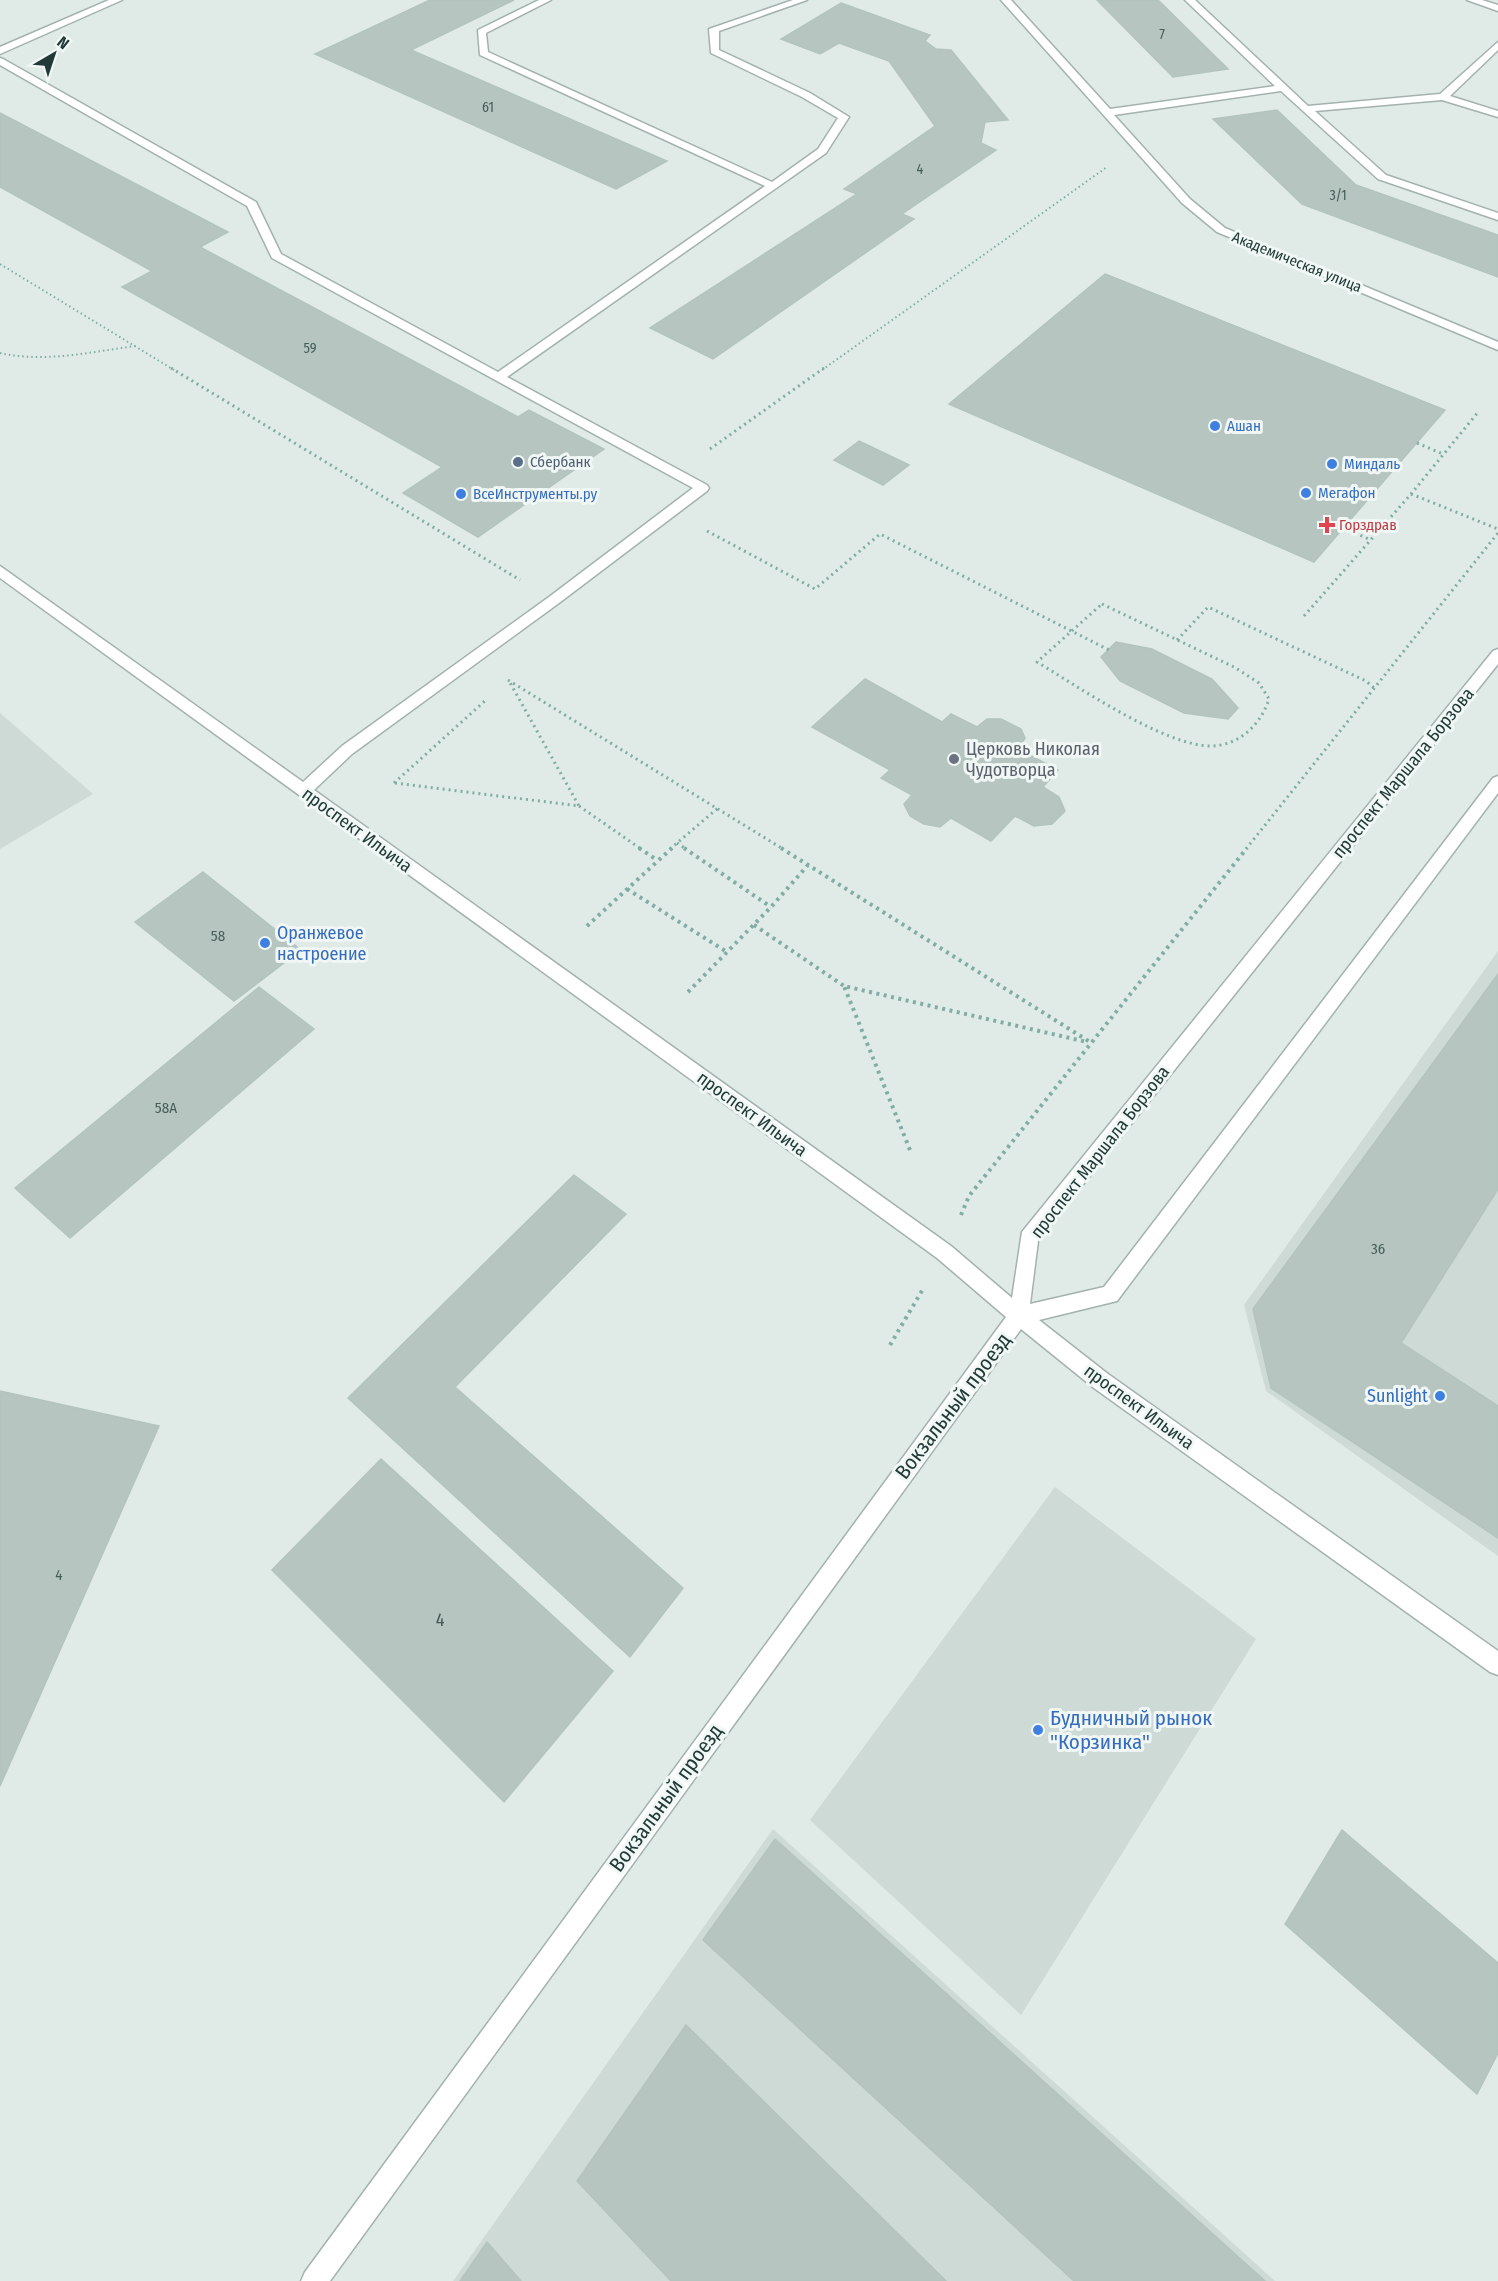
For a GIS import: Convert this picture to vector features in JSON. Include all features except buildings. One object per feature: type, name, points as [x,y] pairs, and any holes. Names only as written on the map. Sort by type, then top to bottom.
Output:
[{"type":"street","points":[[0,51],[117,0]]},
{"type":"street","points":[[546,0],[481,33],[483,53],[773,186]]},
{"type":"street","points":[[500,376],[822,151],[844,117],[806,94],[714,51],[714,29],[802,0]]},
{"type":"street","name":"Академическая улица","points":[[1006,0],[1186,201],[1221,230],[1498,346]]},
{"type":"street","points":[[1191,0],[1283,88],[1382,177],[1498,217]]},
{"type":"street","points":[[1472,0],[1498,8]]},
{"type":"street","points":[[1443,98],[1498,45]]},
{"type":"street","points":[[0,61],[252,204],[276,256],[702,488],[554,600],[347,750],[303,791]]},
{"type":"street","points":[[1107,113],[1143,106],[1283,88]]},
{"type":"street","points":[[1306,109],[1443,98],[1498,114]]},
{"type":"street","name":"проспект Ильича","points":[[0,571],[944,1252],[1019,1316],[1101,1381],[1498,1664]]},
{"type":"street","name":"проспект Маршала Борзова","points":[[1019,1316],[1029,1238],[1498,654]]},
{"type":"street","points":[[1019,1316],[1110,1295],[1498,782]]},
{"type":"street","name":"Вокзальный проезд","points":[[314,2281],[1019,1316]]},
{"type":"path","points":[[724,439],[1108,166]]},
{"type":"path","points":[[0,264],[554,600]]},
{"type":"path","points":[[0,353],[11,357],[78,353],[135,346]]},
{"type":"path","points":[[1304,616],[1411,494],[1479,411]]},
{"type":"path","points":[[1417,443],[1443,454]]},
{"type":"path","points":[[890,1345],[944,1252],[969,1196],[1498,531],[1411,494]]},
{"type":"path","points":[[672,512],[815,589],[880,534],[1109,650]]},
{"type":"path","points":[[1344,528],[1371,540]]},
{"type":"path","points":[[1102,604],[1234,667],[1259,682],[1269,699],[1264,715],[1232,742],[1206,746],[1170,735],[1114,707],[1037,662],[1070,632],[1102,604]]},
{"type":"path","points":[[1178,640],[1208,607],[1366,681],[1374,688]]},
{"type":"path","points":[[508,680],[718,808],[1090,1042]]},
{"type":"path","points":[[500,688],[508,680]]},
{"type":"path","points":[[508,680],[579,806],[657,860]]},
{"type":"path","points":[[491,696],[394,783],[579,806]]},
{"type":"path","points":[[587,926],[657,860],[718,808]]},
{"type":"path","points":[[677,843],[771,908]]},
{"type":"path","points":[[688,992],[771,908],[808,865]]},
{"type":"path","points":[[627,889],[727,952]]},
{"type":"path","points":[[754,925],[844,986],[1090,1042]]},
{"type":"path","points":[[844,986],[910,1150]]},
{"type":"shaded area","points":[[0,713],[93,794],[0,849]]},
{"type":"shaded area","points":[[1498,951],[1498,1556],[1266,1391],[1244,1305]]},
{"type":"shaded area","name":"Будничный рынок \"Корзинка\"","points":[[1055,1487],[1256,1639],[1021,2015],[810,1820]]},
{"type":"shaded area","points":[[773,1829],[1275,2281],[453,2281]]},
{"type":"place","name":"Ашан","points":[[1215,426]]},
{"type":"place","name":"Сбербанк","points":[[518,462]]},
{"type":"place","name":"Миндаль","points":[[1332,464]]},
{"type":"place","name":"Мегафон","points":[[1306,493]]},
{"type":"place","name":"ВсеИнструменты.ру","points":[[461,494]]},
{"type":"place","name":"Горздрав","points":[[1327,525]]},
{"type":"place","name":"Церковь Николая Чудотворца","points":[[954,759]]},
{"type":"place","name":"Оранжевое настроение","points":[[265,943]]},
{"type":"place","name":"Sunlight","points":[[1440,1396]]},
{"type":"place","name":"Будничный рынок \"Корзинка\"","points":[[1038,1730]]}]
